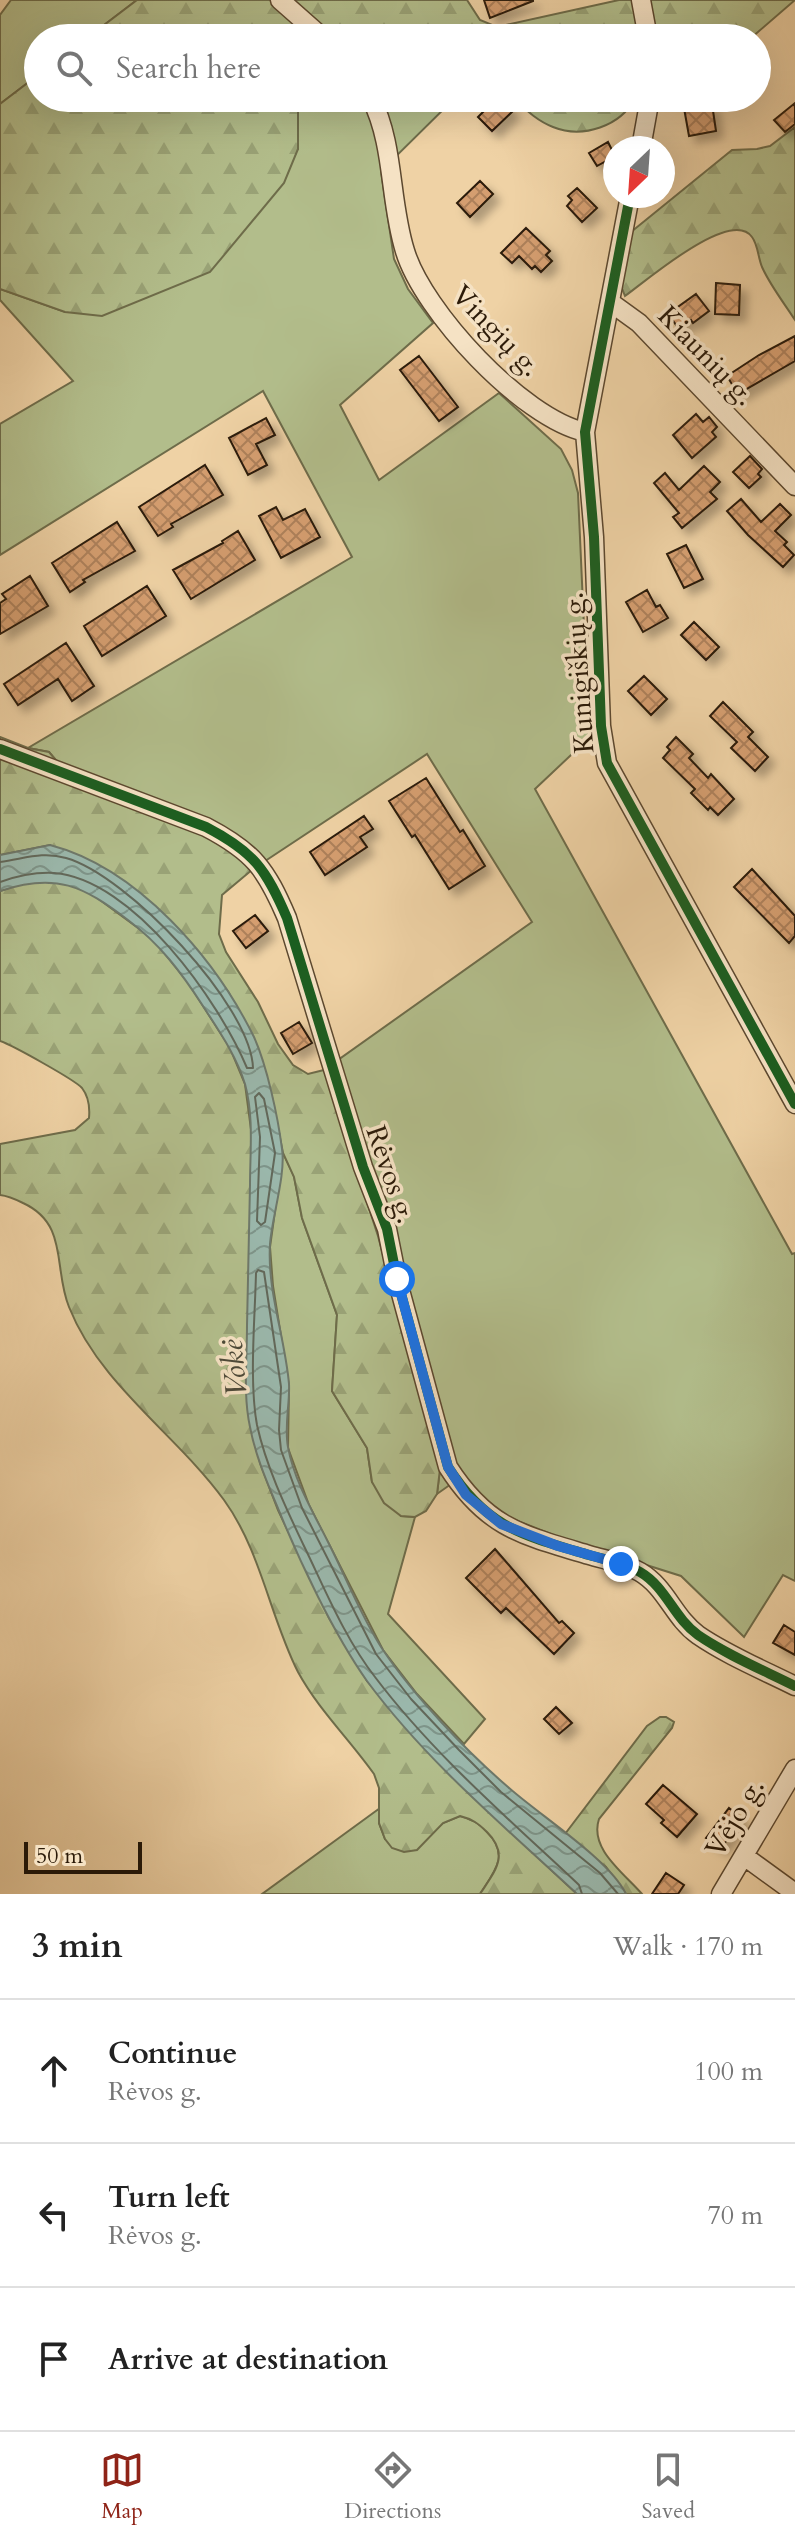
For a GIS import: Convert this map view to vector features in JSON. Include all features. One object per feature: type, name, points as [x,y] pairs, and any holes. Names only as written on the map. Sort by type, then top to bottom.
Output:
[{"type":"street","points":[[280,0],[307,24]]},
{"type":"street","points":[[641,0],[645,24]]},
{"type":"street","name":"Vingių g.","points":[[378,112],[388,148],[396,217],[405,254],[423,291],[445,322],[517,394],[557,421],[585,432]]},
{"type":"street","points":[[643,136],[647,112]]},
{"type":"street","name":"Kunigiškių g.","points":[[628,208],[585,432],[594,537],[601,726],[607,763],[795,1104]]},
{"type":"street","name":"Kiaunių g.","points":[[610,302],[649,332],[795,486]]},
{"type":"street","name":"Rėvos g.","points":[[0,749],[206,827],[230,839],[253,857],[270,879],[287,918],[363,1167],[387,1229],[397,1279],[448,1467],[466,1495],[501,1524],[638,1571],[658,1586],[683,1621],[697,1634],[795,1686]]},
{"type":"street","name":"Vėjo g.","points":[[721,1894],[795,1769]]},
{"type":"street","points":[[744,1856],[795,1893]]},
{"type":"green space","points":[[11,0],[137,0],[105,24],[24,24],[24,86],[0,104],[0,15]]},
{"type":"green space","points":[[137,0],[467,0],[480,20],[490,24],[105,24]]},
{"type":"green space","points":[[619,0],[795,0],[767,24],[511,24]]},
{"type":"green space","points":[[24,86],[24,112],[298,112],[298,149],[284,183],[210,272],[102,316],[65,312],[0,289],[0,104]]},
{"type":"green space","points":[[298,112],[441,112],[381,171],[394,259],[408,289],[433,323],[340,405],[379,480],[499,393],[561,449],[572,470],[578,493],[589,738],[535,789],[792,1254],[795,1253],[795,1581],[783,1575],[744,1637],[681,1576],[561,1538],[503,1515],[461,1477],[437,1494],[440,1469],[378,1236],[324,1070],[532,922],[427,754],[253,869],[77,785],[49,752],[28,748],[352,557],[263,391],[0,555],[0,424],[73,381],[0,300],[0,289],[65,312],[298,149]]},
{"type":"green space","points":[[530,112],[624,112],[600,128],[576,131],[547,124]]},
{"type":"green space","points":[[795,127],[795,320],[765,274],[754,240],[741,230],[726,232],[688,250],[625,296],[621,286],[631,232],[661,208],[675,208],[675,196],[732,150],[770,146]]},
{"type":"green space","points":[[0,737],[49,752],[77,785],[227,846],[253,869],[222,895],[219,934],[226,952],[293,1065],[308,1074],[324,1070],[378,1236],[440,1469],[437,1494],[426,1511],[415,1517],[401,1516],[384,1503],[372,1482],[367,1448],[332,1391],[337,1315],[302,1218],[294,1177],[283,1153],[272,1097],[229,993],[198,951],[155,906],[50,845],[0,855]]},
{"type":"green space","points":[[53,881],[89,892],[153,939],[187,981],[230,1048],[245,1084],[252,1137],[247,1397],[260,1463],[278,1510],[329,1618],[367,1681],[400,1720],[470,1794],[577,1894],[480,1894],[498,1863],[498,1848],[481,1826],[460,1816],[443,1823],[417,1850],[404,1852],[392,1848],[379,1823],[379,1788],[374,1774],[315,1699],[298,1672],[237,1520],[205,1476],[119,1385],[83,1335],[64,1292],[54,1235],[47,1223],[38,1212],[23,1203],[0,1195],[0,1144],[75,1130],[89,1118],[88,1102],[82,1088],[0,1041],[0,891],[23,883]]},
{"type":"green space","points":[[283,1153],[294,1176],[302,1218],[337,1315],[332,1391],[367,1448],[372,1482],[401,1516],[415,1517],[388,1614],[485,1719],[464,1744],[417,1694],[383,1650],[309,1505],[288,1448],[289,1386],[270,1247]]},
{"type":"green space","points":[[660,1717],[674,1722],[672,1728],[599,1819],[597,1830],[603,1850],[642,1894],[626,1894],[606,1867],[565,1834],[647,1726]]},
{"type":"green space","points":[[380,1808],[379,1823],[385,1839],[430,1835],[443,1823],[460,1816],[481,1826],[494,1840],[499,1856],[495,1870],[480,1894],[262,1894]]},
{"type":"water","points":[[50,845],[114,874],[170,920],[218,977],[254,1037],[271,1092],[283,1159],[271,1233],[270,1262],[289,1384],[288,1447],[305,1496],[368,1624],[410,1686],[458,1740],[508,1787],[605,1866],[626,1894],[577,1894],[494,1818],[440,1766],[390,1710],[354,1662],[329,1619],[269,1486],[248,1415],[246,1377],[251,1134],[245,1084],[227,1044],[186,982],[140,929],[97,898],[68,886],[37,883],[0,891],[0,855]]},
{"type":"building","points":[[484,0],[533,0],[533,1],[490,18]]},
{"type":"building","points":[[795,103],[795,124],[785,132],[774,120]]},
{"type":"building","points":[[483,112],[512,112],[492,131],[478,117]]},
{"type":"building","points":[[685,112],[713,112],[716,131],[689,136]]},
{"type":"building","points":[[603,145],[603,163],[597,166],[589,153]]},
{"type":"building","points":[[480,181],[493,194],[470,217],[457,203]]},
{"type":"building","points":[[577,188],[597,208],[582,222],[567,206],[572,200],[568,196]]},
{"type":"building","points":[[526,228],[550,251],[546,255],[552,261],[541,272],[535,266],[532,269],[519,256],[512,263],[501,253]]},
{"type":"building","points":[[716,283],[740,285],[739,315],[715,314]]},
{"type":"building","points":[[696,294],[709,311],[679,329],[668,314]]},
{"type":"building","points":[[795,336],[795,361],[738,394],[727,376]]},
{"type":"building","points":[[419,356],[458,407],[439,421],[400,370]]},
{"type":"building","points":[[696,414],[703,422],[709,417],[717,427],[712,432],[716,437],[692,458],[673,435]]},
{"type":"building","points":[[266,418],[275,435],[256,444],[267,465],[248,475],[229,438]]},
{"type":"building","points":[[750,456],[762,469],[758,474],[761,477],[749,488],[733,472]]},
{"type":"building","points":[[205,465],[223,495],[171,524],[173,527],[158,536],[139,507]]},
{"type":"building","points":[[704,466],[720,482],[710,492],[717,499],[682,528],[673,517],[679,513],[654,483],[665,473],[679,490]]},
{"type":"building","points":[[741,499],[761,522],[780,504],[791,515],[775,531],[787,542],[784,545],[794,555],[783,567],[727,511]]},
{"type":"building","points":[[276,507],[283,520],[305,509],[320,537],[281,558],[259,516]]},
{"type":"building","points":[[117,522],[135,551],[83,580],[85,582],[70,592],[52,563]]},
{"type":"building","points":[[238,531],[255,560],[191,599],[173,570],[223,543]]},
{"type":"building","points":[[686,545],[703,579],[684,588],[667,554]]},
{"type":"building","points":[[30,576],[48,606],[0,634],[0,603],[6,599],[2,594]]},
{"type":"building","points":[[147,586],[166,616],[102,656],[84,626]]},
{"type":"building","points":[[647,590],[656,607],[660,605],[668,618],[643,632],[626,602]]},
{"type":"building","points":[[694,622],[719,647],[706,660],[681,635]]},
{"type":"building","points":[[66,643],[94,686],[72,701],[58,679],[18,705],[4,684]]},
{"type":"building","points":[[644,676],[667,699],[651,715],[628,691]]},
{"type":"building","points":[[723,702],[753,732],[748,737],[768,757],[755,771],[731,748],[737,742],[710,716]]},
{"type":"building","points":[[676,737],[693,754],[689,758],[708,778],[711,774],[734,799],[718,815],[710,807],[708,810],[691,793],[695,789],[663,758]]},
{"type":"building","points":[[426,778],[485,866],[449,889],[389,801]]},
{"type":"building","points":[[364,816],[373,829],[360,837],[367,847],[325,875],[310,852]]},
{"type":"building","points":[[752,869],[795,916],[795,936],[789,943],[734,887]]},
{"type":"building","points":[[255,915],[268,931],[246,948],[233,931]]},
{"type":"building","points":[[299,1022],[312,1043],[293,1054],[281,1033]]},
{"type":"building","points":[[495,1549],[559,1623],[562,1621],[574,1633],[554,1654],[506,1608],[501,1613],[466,1578]]},
{"type":"building","points":[[784,1625],[795,1632],[795,1655],[773,1643]]},
{"type":"building","points":[[556,1707],[572,1723],[559,1734],[544,1719]]},
{"type":"building","points":[[663,1785],[697,1814],[677,1837],[646,1804]]},
{"type":"building","points":[[729,1808],[743,1819],[721,1848],[706,1838]]},
{"type":"building","points":[[666,1873],[684,1885],[678,1894],[652,1894]]},
{"type":"cycle path","points":[[628,208],[585,432],[594,537],[601,726],[607,763],[795,1104]]},
{"type":"cycle path","points":[[0,749],[206,827],[236,845],[265,874],[287,918],[363,1167],[387,1229],[397,1279],[448,1467],[477,1504],[525,1534],[640,1572],[657,1586],[682,1620],[698,1635],[795,1686]]},
{"type":"route","points":[[397,1279],[448,1467],[466,1495],[501,1524],[558,1546],[621,1564]]},
{"type":"water label","name":"Vokė","points":[[234,1368]]}]
